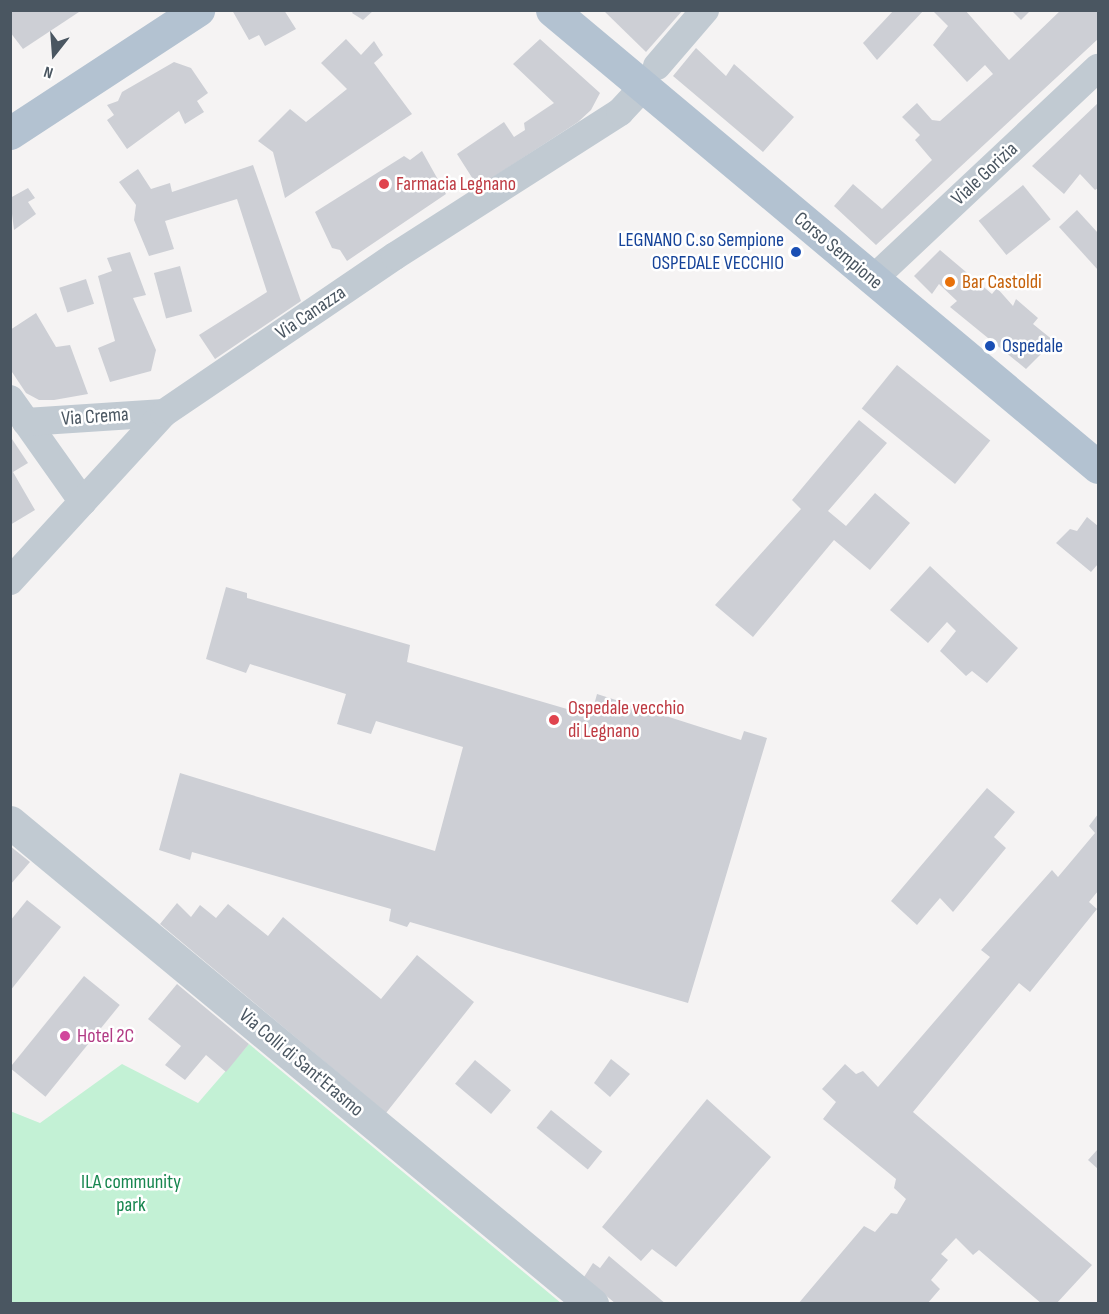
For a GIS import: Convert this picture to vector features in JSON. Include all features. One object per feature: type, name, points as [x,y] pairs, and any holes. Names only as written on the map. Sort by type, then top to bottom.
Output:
[{"type":"main road","points":[[10,113],[175,10]]},
{"type":"main road","points":[[10,133],[198,10]]},
{"type":"main road","name":"Corso Sempione","points":[[552,10],[651,76],[872,280],[1098,467]]},
{"type":"street","name":"Via Canazza","points":[[10,581],[164,413],[395,256],[620,111],[705,10]]},
{"type":"street","name":"Viale Gorizia","points":[[872,280],[1098,69]]},
{"type":"street","name":"Via Crema","points":[[10,399],[83,502]]},
{"type":"street","name":"Via Crema","points":[[26,422],[164,413]]},
{"type":"street","name":"Via Colli di Sant'Erasmo","points":[[10,822],[592,1304]]},
{"type":"green space","name":"ILA community park","points":[[249,1044],[561,1303],[11,1303],[10,1111],[40,1123],[122,1064],[198,1103]]},
{"type":"building","points":[[10,10],[82,10],[23,49],[10,32]]},
{"type":"building","points":[[232,10],[284,10],[296,29],[265,46],[259,35],[249,40]]},
{"type":"building","points":[[354,10],[374,10],[363,20],[352,13]]},
{"type":"building","points":[[603,10],[683,10],[646,52]]},
{"type":"building","points":[[894,10],[924,10],[877,60],[863,43]]},
{"type":"building","points":[[932,10],[965,10],[1009,60],[1061,10],[1098,10],[1098,39],[876,245],[834,206],[853,184],[882,209],[932,160],[915,140],[920,135],[902,117],[917,103],[932,120],[940,121],[993,74],[985,65],[967,82],[933,45],[948,26]]},
{"type":"building","points":[[1011,10],[1031,10],[1021,20]]},
{"type":"building","points":[[346,39],[361,55],[374,41],[383,55],[374,63],[412,114],[285,198],[273,152],[258,141],[290,109],[306,122],[347,89],[321,63]]},
{"type":"building","points":[[540,39],[600,93],[591,110],[578,122],[478,187],[457,154],[504,122],[514,137],[525,130],[524,123],[554,103],[513,64]]},
{"type":"building","points":[[696,48],[726,76],[734,64],[794,117],[763,152],[673,76]]},
{"type":"building","points":[[174,62],[191,68],[208,93],[197,101],[204,112],[185,124],[179,111],[127,149],[107,120],[114,115],[107,105],[118,101],[122,92]]},
{"type":"building","points":[[1098,103],[1098,188],[1095,190],[1080,174],[1064,194],[1032,166]]},
{"type":"building","points":[[422,151],[446,194],[347,261],[340,250],[332,248],[315,212],[404,156],[410,160]]},
{"type":"building","points":[[253,165],[301,301],[215,359],[199,335],[267,292],[237,199],[165,221],[174,249],[149,256],[134,220],[136,205],[119,182],[138,169],[151,189],[170,183],[172,192]]},
{"type":"building","points":[[1023,185],[1051,219],[1006,255],[979,221]]},
{"type":"building","points":[[28,188],[35,198],[28,202],[36,214],[14,230],[10,198]]},
{"type":"building","points":[[1077,210],[1098,233],[1098,270],[1059,227]]},
{"type":"building","points":[[940,250],[992,294],[997,288],[1013,306],[1016,299],[1038,318],[1033,324],[1054,341],[1026,369],[950,307],[957,301],[939,284],[932,294],[914,276]]},
{"type":"building","points":[[130,252],[146,295],[133,298],[156,350],[151,371],[110,382],[98,348],[115,341],[98,276],[112,271],[107,258]]},
{"type":"building","points":[[180,266],[192,311],[166,318],[154,273]]},
{"type":"building","points":[[86,279],[94,304],[67,312],[59,288]]},
{"type":"building","points":[[36,313],[56,347],[70,345],[88,394],[54,400],[39,400],[26,393],[10,369],[10,330]]},
{"type":"building","points":[[897,365],[990,441],[955,484],[862,409]]},
{"type":"building","points":[[859,420],[887,443],[828,511],[846,526],[875,493],[910,523],[870,570],[834,540],[753,637],[715,605],[801,509],[792,500]]},
{"type":"building","points":[[10,436],[28,463],[13,472],[35,510],[10,525]]},
{"type":"building","points":[[1087,517],[1098,526],[1098,564],[1091,572],[1056,543],[1070,529],[1077,531]]},
{"type":"building","points":[[930,566],[1018,648],[987,683],[972,671],[966,676],[940,651],[956,631],[947,622],[928,643],[890,610]]},
{"type":"building","points":[[226,587],[247,593],[247,598],[410,645],[407,662],[591,716],[597,694],[741,740],[744,731],[767,738],[688,1003],[410,922],[407,927],[389,921],[391,909],[192,852],[190,860],[159,850],[180,773],[435,851],[463,747],[376,721],[371,734],[337,724],[346,694],[250,664],[246,673],[206,659]]},
{"type":"building","points":[[987,788],[1015,812],[994,837],[1006,848],[953,912],[940,898],[917,925],[891,901]]},
{"type":"building","points":[[1098,814],[1098,891],[1089,902],[1097,909],[1030,992],[1019,983],[913,1112],[1092,1265],[1056,1304],[1042,1304],[979,1250],[973,1255],[956,1238],[941,1254],[948,1260],[931,1280],[940,1289],[927,1304],[798,1304],[864,1226],[875,1232],[891,1213],[897,1214],[906,1199],[894,1188],[896,1179],[823,1119],[836,1102],[822,1089],[845,1064],[856,1074],[863,1071],[878,1087],[990,957],[981,950],[1052,870],[1058,877],[1095,833],[1089,826]]},
{"type":"building","points":[[10,846],[30,862],[10,885]]},
{"type":"building","points":[[27,900],[61,927],[10,991],[10,921]]},
{"type":"building","points":[[177,903],[191,917],[200,905],[216,918],[228,904],[268,936],[283,917],[381,999],[417,955],[474,1002],[386,1113],[160,924]]},
{"type":"building","name":"Hotel 2C","points":[[84,976],[120,1005],[45,1097],[10,1067]]},
{"type":"building","points":[[177,984],[249,1044],[226,1072],[206,1055],[185,1080],[165,1065],[181,1046],[148,1019]]},
{"type":"building","points":[[611,1059],[630,1074],[610,1097],[594,1083]]},
{"type":"building","points":[[475,1060],[511,1090],[491,1114],[455,1084]]},
{"type":"building","points":[[707,1099],[771,1157],[676,1267],[652,1249],[641,1261],[602,1227]]},
{"type":"building","points":[[551,1110],[602,1152],[588,1169],[537,1128]]},
{"type":"building","points":[[1098,1149],[1098,1169],[1088,1160]]},
{"type":"building","points":[[609,1256],[666,1304],[616,1304],[584,1277],[593,1263],[600,1268]]},
{"type":"place","name":"Farmacia Legnano","points":[[384,184]]},
{"type":"place","name":"LEGNANO C.so Sempione OSPEDALE VECCHIO","points":[[796,252]]},
{"type":"place","name":"Bar Castoldi","points":[[950,282]]},
{"type":"place","name":"Ospedale","points":[[990,346]]},
{"type":"place","name":"Ospedale vecchio di Legnano","points":[[554,720]]},
{"type":"place","name":"Hotel 2C","points":[[65,1036]]}]
